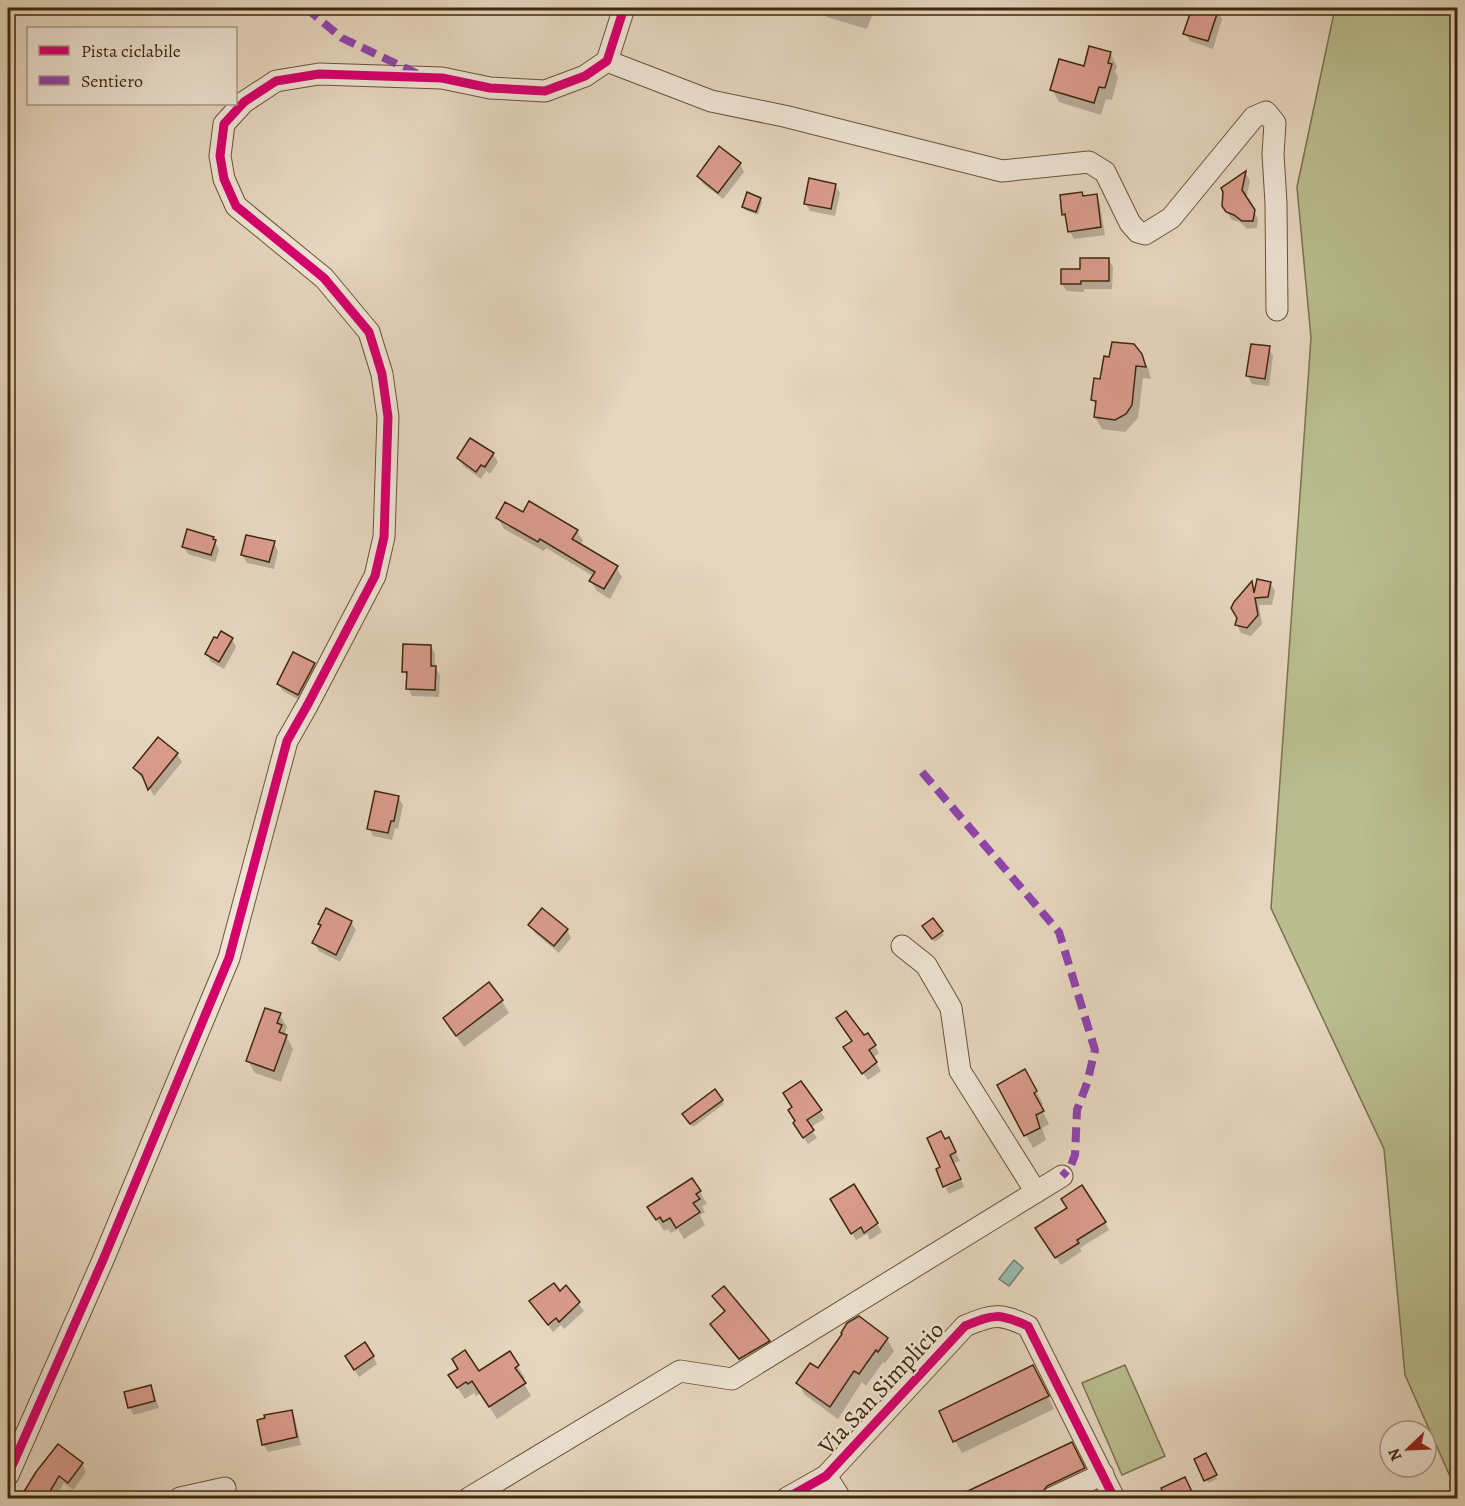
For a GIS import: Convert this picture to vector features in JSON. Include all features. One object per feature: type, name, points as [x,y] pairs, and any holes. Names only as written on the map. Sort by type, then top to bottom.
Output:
[{"type":"street","points":[[8,1475],[103,1260],[229,958],[286,741],[375,576],[384,537],[388,417],[382,374],[369,332],[324,278],[236,206],[224,179],[220,156],[224,124],[244,102],[276,81],[319,74],[442,78],[490,88],[546,90],[585,76],[607,61],[624,8]]},
{"type":"street","points":[[607,61],[711,101],[784,116],[1002,171],[1089,162],[1105,172],[1130,223],[1138,232],[1144,234],[1171,218],[1254,117],[1266,112],[1275,123],[1273,154],[1277,310]]},
{"type":"street","points":[[902,946],[926,965],[951,1008],[960,1071],[1036,1192]]},
{"type":"street","points":[[469,1498],[680,1371],[732,1379],[1062,1176]]},
{"type":"street","name":"Via San Simplicio","points":[[787,1498],[826,1476],[965,1326],[988,1316],[1006,1316],[1028,1326],[1114,1498]]},
{"type":"street","points":[[1052,1498],[1103,1474]]},
{"type":"street","name":"Via San Simplicio","points":[[826,1476],[840,1498]]},
{"type":"street","points":[[180,1498],[225,1488]]},
{"type":"shaded area","points":[[1335,8],[1457,8],[1457,1492],[1438,1449],[1438,1419],[1425,1419],[1405,1375],[1384,1149],[1271,908],[1311,338],[1297,187]]},
{"type":"shaded area","points":[[1014,1260],[1023,1268],[1009,1286],[999,1279]]},
{"type":"shaded area","points":[[1125,1365],[1165,1456],[1122,1475],[1082,1383]]},
{"type":"building","points":[[1192,8],[1219,8],[1208,41],[1183,34]]},
{"type":"building","points":[[1089,46],[1111,52],[1108,63],[1112,64],[1105,88],[1099,87],[1094,103],[1050,90],[1059,59],[1084,66]]},
{"type":"building","points":[[719,146],[741,163],[718,193],[697,176]]},
{"type":"building","points":[[1246,171],[1242,190],[1255,210],[1253,221],[1242,221],[1226,212],[1222,206],[1221,188]]},
{"type":"building","points":[[809,178],[836,184],[831,209],[804,204]]},
{"type":"building","points":[[747,192],[761,198],[756,212],[742,207]]},
{"type":"building","points":[[1082,192],[1083,196],[1097,194],[1101,227],[1068,232],[1065,214],[1062,215],[1060,195]]},
{"type":"building","points":[[1080,258],[1109,258],[1109,281],[1061,284],[1061,269],[1080,269]]},
{"type":"building","points":[[1112,342],[1134,344],[1142,354],[1146,367],[1136,366],[1132,405],[1126,414],[1115,420],[1094,417],[1096,401],[1091,400],[1094,378],[1100,379],[1104,356],[1109,357]]},
{"type":"building","points":[[1251,344],[1270,346],[1265,379],[1246,376]]},
{"type":"building","points":[[470,438],[494,453],[485,467],[481,465],[476,472],[457,458]]},
{"type":"building","points":[[529,501],[578,530],[572,539],[618,566],[604,589],[589,581],[595,572],[540,539],[538,542],[496,518],[505,502],[523,512]]},
{"type":"building","points":[[187,529],[214,537],[213,539],[216,540],[211,555],[182,547]]},
{"type":"building","points":[[246,535],[275,541],[269,562],[241,555]]},
{"type":"building","points":[[1257,579],[1271,582],[1268,597],[1255,598],[1258,615],[1247,628],[1235,625],[1237,618],[1231,608],[1252,581],[1254,593]]},
{"type":"building","points":[[221,631],[233,638],[219,662],[205,654],[214,637],[217,638]]},
{"type":"building","points":[[403,644],[431,645],[431,666],[436,666],[435,690],[406,689],[407,672],[402,672]]},
{"type":"building","points":[[293,652],[315,663],[298,695],[277,684]]},
{"type":"building","points":[[158,737],[178,753],[148,790],[142,775],[133,768]]},
{"type":"building","points":[[375,791],[399,796],[394,821],[391,821],[388,833],[367,829]]},
{"type":"building","points":[[326,908],[352,921],[336,955],[312,943]]},
{"type":"building","points":[[542,908],[568,929],[554,946],[528,925]]},
{"type":"building","points":[[933,918],[943,931],[932,939],[922,926]]},
{"type":"building","points":[[489,982],[503,1000],[456,1036],[443,1018]]},
{"type":"building","points":[[265,1008],[281,1013],[277,1023],[282,1025],[279,1032],[287,1035],[274,1071],[246,1061]]},
{"type":"building","points":[[846,1011],[864,1035],[868,1033],[876,1045],[869,1050],[877,1062],[862,1074],[843,1047],[852,1041],[836,1018]]},
{"type":"building","points":[[1025,1069],[1037,1091],[1034,1093],[1044,1111],[1036,1115],[1040,1128],[1024,1136],[997,1085]]},
{"type":"building","points":[[801,1081],[822,1110],[807,1120],[814,1130],[803,1138],[793,1123],[795,1121],[788,1110],[792,1107],[783,1093]]},
{"type":"building","points":[[715,1089],[723,1100],[690,1124],[682,1114]]},
{"type":"building","points":[[941,1131],[945,1139],[949,1137],[956,1152],[950,1155],[961,1179],[943,1187],[936,1169],[940,1167],[927,1138]]},
{"type":"building","points":[[692,1178],[701,1191],[696,1194],[700,1199],[693,1203],[700,1212],[676,1228],[670,1218],[663,1222],[660,1217],[656,1220],[647,1207]]},
{"type":"building","points":[[854,1184],[878,1223],[864,1233],[861,1227],[851,1234],[830,1199]]},
{"type":"building","points":[[1082,1185],[1106,1222],[1077,1240],[1079,1243],[1055,1258],[1035,1228],[1067,1208],[1061,1199]]},
{"type":"building","points":[[554,1283],[560,1291],[566,1285],[580,1302],[559,1322],[556,1318],[548,1325],[529,1301]]},
{"type":"building","points":[[724,1286],[770,1341],[739,1359],[710,1324],[725,1311],[712,1296]]},
{"type":"building","points":[[859,1316],[888,1338],[878,1352],[876,1350],[859,1374],[854,1371],[830,1407],[796,1383],[810,1363],[818,1368],[847,1323]]},
{"type":"building","points":[[365,1342],[374,1356],[354,1370],[345,1356]]},
{"type":"building","points":[[465,1350],[479,1371],[510,1351],[519,1365],[515,1368],[526,1383],[489,1407],[472,1381],[457,1388],[448,1375],[458,1369],[452,1359]]},
{"type":"building","points":[[1033,1365],[1049,1396],[953,1442],[939,1411]]},
{"type":"building","points":[[151,1385],[155,1401],[128,1408],[124,1392]]},
{"type":"building","points":[[292,1410],[297,1437],[262,1445],[257,1420],[265,1418],[264,1415]]},
{"type":"building","points":[[1072,1442],[1085,1468],[1047,1486],[1040,1495],[1032,1498],[953,1498]]},
{"type":"building","points":[[58,1444],[83,1463],[68,1483],[59,1476],[46,1498],[20,1498],[36,1472]]},
{"type":"building","points":[[1206,1453],[1217,1475],[1204,1481],[1194,1459]]},
{"type":"building","points":[[1185,1477],[1195,1498],[1166,1498],[1161,1488]]},
{"type":"marked path","points":[[306,8],[342,38],[418,74]]},
{"type":"marked path","points":[[922,772],[1059,932],[1095,1050],[1087,1083],[1077,1110],[1075,1155],[1070,1168],[1062,1176]]},
{"type":"cycle path","points":[[8,1475],[103,1260],[229,958],[287,741],[375,576],[384,537],[388,417],[382,374],[369,332],[324,278],[236,206],[224,179],[220,156],[224,124],[244,102],[276,81],[319,74],[442,78],[490,88],[545,91],[585,76],[607,61],[624,8]]},
{"type":"cycle path","points":[[787,1498],[826,1476],[965,1326],[990,1317],[1003,1317],[1028,1326],[1114,1498]]}]
